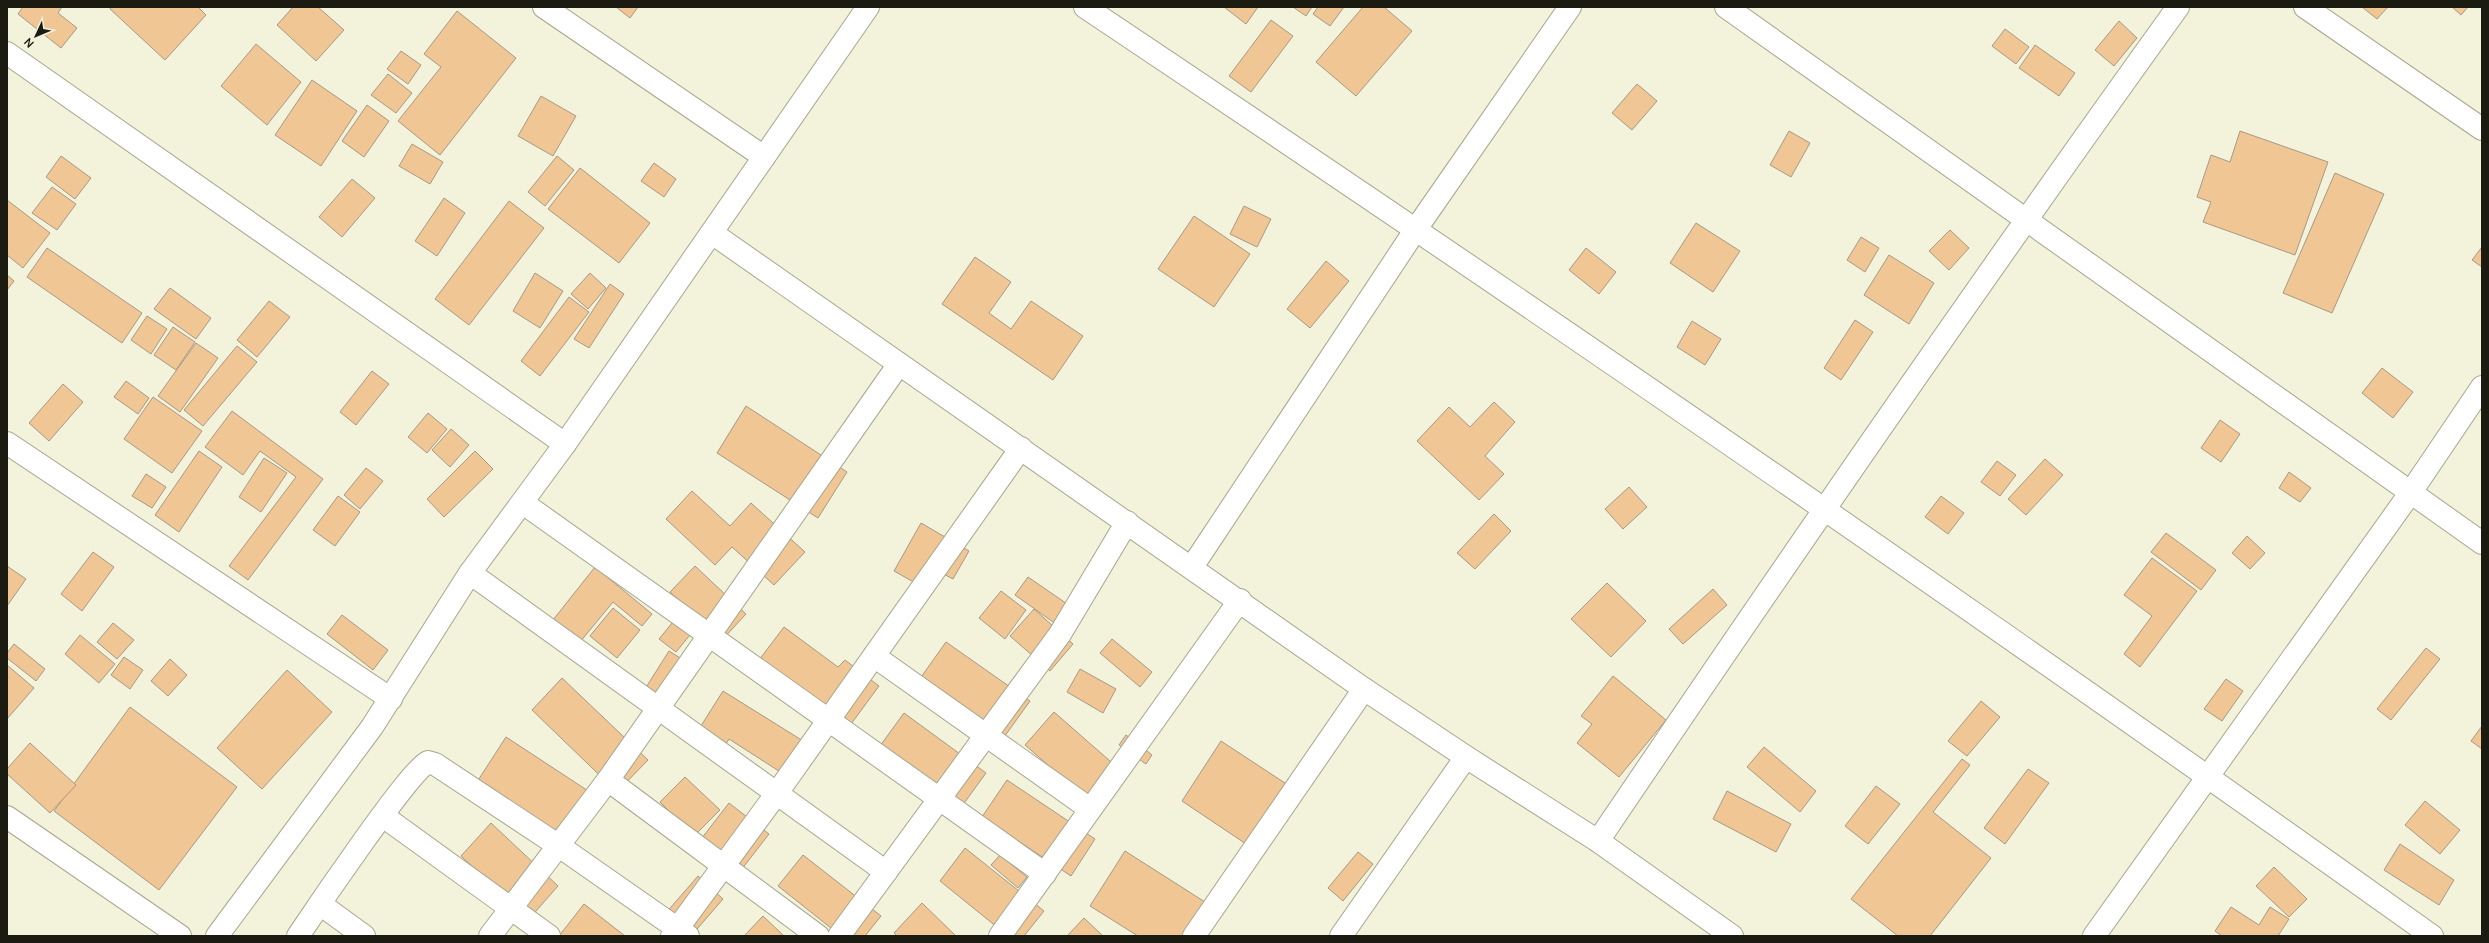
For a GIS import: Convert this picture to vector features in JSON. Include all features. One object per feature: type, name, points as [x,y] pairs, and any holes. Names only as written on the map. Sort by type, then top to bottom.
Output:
[{"type":"street","points":[[544,7],[764,157]]},
{"type":"street","points":[[217,936],[391,699],[470,573],[565,444],[868,7]]},
{"type":"street","points":[[1085,7],[1416,229],[1823,508],[2208,776],[2432,936]]},
{"type":"street","points":[[1192,567],[1416,229],[1570,7]]},
{"type":"street","points":[[1726,7],[2026,218],[2482,543]]},
{"type":"street","points":[[1598,841],[1823,508],[2026,218],[2178,7]]},
{"type":"street","points":[[2305,7],[2482,129]]},
{"type":"street","points":[[7,53],[565,444]]},
{"type":"street","points":[[712,233],[1240,600],[1364,689],[1466,757],[1598,841],[1732,936]]},
{"type":"street","points":[[490,936],[608,780],[899,364]]},
{"type":"street","points":[[2094,936],[2411,492],[2482,386]]},
{"type":"street","points":[[7,443],[391,699]]},
{"type":"street","points":[[298,936],[383,816],[419,768],[428,762],[435,764],[559,846],[679,933],[723,866],[777,793],[1021,448]]},
{"type":"street","points":[[523,503],[1045,874]]},
{"type":"street","points":[[839,936],[1060,634],[1127,522]]},
{"type":"street","points":[[470,573],[886,872]]},
{"type":"street","points":[[1000,936],[1240,600]]},
{"type":"street","points":[[874,656],[1090,809]]},
{"type":"street","points":[[1194,936],[1364,689]]},
{"type":"street","points":[[1341,936],[1466,757]]},
{"type":"street","points":[[608,780],[818,936]]},
{"type":"street","points":[[383,816],[549,936]]},
{"type":"street","points":[[7,817],[180,936]]},
{"type":"street","points":[[320,904],[364,936]]},
{"type":"building","points":[[23,7],[62,7],[58,13],[77,28],[61,48],[18,14]]},
{"type":"building","points":[[111,7],[198,7],[206,15],[165,60],[110,9]]},
{"type":"building","points":[[293,7],[318,7],[344,30],[316,61],[277,25]]},
{"type":"building","points":[[616,7],[638,7],[630,18]]},
{"type":"building","points":[[1224,7],[1258,7],[1246,24]]},
{"type":"building","points":[[1293,7],[1312,7],[1306,16]]},
{"type":"building","points":[[1318,7],[1344,7],[1330,26],[1313,14]]},
{"type":"building","points":[[1363,7],[1384,7],[1412,31],[1356,96],[1316,62]]},
{"type":"building","points":[[2362,7],[2388,7],[2377,19]]},
{"type":"building","points":[[2452,7],[2468,7],[2461,15]]},
{"type":"building","points":[[457,11],[516,58],[440,155],[398,121],[441,67],[424,54]]},
{"type":"building","points":[[1271,20],[1293,36],[1251,92],[1229,76]]},
{"type":"building","points":[[2119,21],[2137,38],[2114,66],[2095,50]]},
{"type":"building","points":[[2005,29],[2029,47],[2016,64],[1992,46]]},
{"type":"building","points":[[256,44],[301,82],[267,125],[221,86]]},
{"type":"building","points":[[2035,45],[2075,73],[2059,96],[2019,68]]},
{"type":"building","points":[[401,51],[421,65],[408,84],[387,69]]},
{"type":"building","points":[[388,74],[412,93],[396,113],[371,95]]},
{"type":"building","points":[[312,80],[357,111],[321,166],[275,135]]},
{"type":"building","points":[[1637,84],[1657,101],[1632,130],[1612,113]]},
{"type":"building","points":[[541,96],[576,116],[553,156],[518,136]]},
{"type":"building","points":[[367,105],[389,121],[364,157],[342,141]]},
{"type":"building","points":[[1789,131],[1810,143],[1791,177],[1770,165]]},
{"type":"building","points":[[2240,131],[2328,162],[2295,255],[2203,222],[2211,202],[2197,197],[2211,155],[2230,162]]},
{"type":"building","points":[[412,144],[443,162],[430,184],[399,166]]},
{"type":"building","points":[[61,156],[91,178],[75,199],[46,177]]},
{"type":"building","points":[[557,156],[574,170],[545,206],[528,192]]},
{"type":"building","points":[[654,163],[676,179],[664,197],[641,181]]},
{"type":"building","points":[[580,168],[650,223],[619,263],[548,209]]},
{"type":"building","points":[[2335,173],[2384,194],[2332,313],[2283,293]]},
{"type":"building","points":[[352,179],[375,198],[342,237],[319,217]]},
{"type":"building","points":[[52,187],[76,204],[57,230],[32,213]]},
{"type":"building","points":[[444,198],[465,213],[437,256],[415,241]]},
{"type":"building","points":[[7,200],[50,233],[23,268],[7,255]]},
{"type":"building","points":[[509,201],[544,228],[469,325],[435,299]]},
{"type":"building","points":[[1244,206],[1271,219],[1257,247],[1230,234]]},
{"type":"building","points":[[1194,216],[1250,254],[1214,307],[1158,269]]},
{"type":"building","points":[[1696,223],[1740,251],[1713,292],[1670,263]]},
{"type":"building","points":[[1950,230],[1969,248],[1949,270],[1929,251]]},
{"type":"building","points":[[1861,237],[1879,248],[1865,272],[1847,260]]},
{"type":"building","points":[[2482,247],[2482,267],[2472,260]]},
{"type":"building","points":[[47,248],[142,313],[122,343],[27,277]]},
{"type":"building","points":[[1586,248],[1616,272],[1599,294],[1569,270]]},
{"type":"building","points":[[1889,255],[1934,283],[1909,324],[1864,295]]},
{"type":"building","points":[[975,257],[1011,282],[989,313],[1011,329],[1031,301],[1083,336],[1053,380],[942,304]]},
{"type":"building","points":[[1326,261],[1349,281],[1310,328],[1287,309]]},
{"type":"building","points":[[535,273],[563,291],[540,328],[513,311]]},
{"type":"building","points":[[590,273],[606,288],[588,309],[571,294]]},
{"type":"building","points":[[7,275],[14,281],[7,290]]},
{"type":"building","points":[[610,284],[624,294],[589,348],[574,339]]},
{"type":"building","points":[[170,288],[211,318],[196,339],[154,309]]},
{"type":"building","points":[[569,297],[589,312],[540,376],[521,361]]},
{"type":"building","points":[[269,301],[290,317],[257,357],[237,340]]},
{"type":"building","points":[[147,316],[167,329],[151,354],[131,340]]},
{"type":"building","points":[[1855,320],[1873,332],[1841,380],[1824,368]]},
{"type":"building","points":[[1692,321],[1721,339],[1705,365],[1677,347]]},
{"type":"building","points":[[173,327],[195,342],[176,370],[154,355]]},
{"type":"building","points":[[196,343],[218,358],[180,412],[158,396]]},
{"type":"building","points":[[237,346],[257,362],[203,426],[184,410]]},
{"type":"building","points":[[2382,368],[2413,392],[2393,418],[2362,393]]},
{"type":"building","points":[[372,371],[389,384],[356,425],[340,412]]},
{"type":"building","points":[[126,381],[149,398],[138,414],[114,397]]},
{"type":"building","points":[[63,384],[83,402],[49,441],[29,423]]},
{"type":"building","points":[[153,397],[202,431],[172,473],[124,439]]},
{"type":"building","points":[[1494,402],[1515,422],[1485,456],[1504,474],[1479,500],[1417,441],[1449,407],[1470,427]]},
{"type":"building","points":[[746,406],[847,472],[818,518],[717,453]]},
{"type":"building","points":[[232,411],[323,479],[248,580],[229,566],[296,477],[260,451],[243,475],[205,447]]},
{"type":"building","points":[[428,413],[447,429],[427,453],[408,437]]},
{"type":"building","points":[[2220,420],[2240,434],[2221,462],[2201,448]]},
{"type":"building","points":[[451,429],[469,445],[450,467],[432,450]]},
{"type":"building","points":[[199,451],[222,467],[179,532],[155,515]]},
{"type":"building","points":[[475,451],[493,469],[444,517],[427,499]]},
{"type":"building","points":[[264,458],[287,473],[261,512],[239,497]]},
{"type":"building","points":[[2045,459],[2063,475],[2026,515],[2008,499]]},
{"type":"building","points":[[1997,461],[2016,475],[2000,496],[1981,482]]},
{"type":"building","points":[[366,468],[383,481],[360,509],[344,495]]},
{"type":"building","points":[[2289,472],[2311,488],[2300,502],[2279,488]]},
{"type":"building","points":[[146,474],[166,487],[152,508],[132,496]]},
{"type":"building","points":[[1629,487],[1647,507],[1623,529],[1605,509]]},
{"type":"building","points":[[692,491],[730,526],[751,503],[805,552],[774,585],[732,547],[715,565],[666,519]]},
{"type":"building","points":[[338,496],[360,512],[335,546],[313,530]]},
{"type":"building","points":[[1941,496],[1964,513],[1948,534],[1925,517]]},
{"type":"building","points":[[1494,514],[1511,531],[1475,569],[1457,553]]},
{"type":"building","points":[[921,523],[969,551],[953,579],[936,570],[926,589],[894,571]]},
{"type":"building","points":[[2166,533],[2216,570],[2201,590],[2151,552]]},
{"type":"building","points":[[2247,536],[2265,553],[2250,569],[2232,553]]},
{"type":"building","points":[[93,552],[114,567],[82,611],[61,594]]},
{"type":"building","points":[[2152,558],[2197,591],[2140,667],[2124,654],[2152,616],[2124,595]]},
{"type":"building","points":[[7,566],[26,579],[7,606]]},
{"type":"building","points":[[695,566],[746,614],[722,640],[670,592]]},
{"type":"building","points":[[595,567],[652,614],[642,626],[613,602],[580,642],[553,620]]},
{"type":"building","points":[[1028,577],[1073,608],[1060,627],[1015,595]]},
{"type":"building","points":[[1607,583],[1646,621],[1611,657],[1571,619]]},
{"type":"building","points":[[1713,589],[1727,605],[1683,644],[1669,629]]},
{"type":"building","points":[[1001,591],[1026,610],[1005,639],[979,618]]},
{"type":"building","points":[[613,608],[640,630],[617,658],[590,636]]},
{"type":"building","points":[[1034,609],[1073,644],[1050,671],[1010,636]]},
{"type":"building","points":[[682,611],[699,624],[676,652],[659,639]]},
{"type":"building","points":[[342,615],[388,650],[373,670],[327,634]]},
{"type":"building","points":[[113,623],[134,640],[117,659],[97,642]]},
{"type":"building","points":[[784,627],[838,667],[845,660],[879,686],[840,739],[759,660]]},
{"type":"building","points":[[80,635],[115,664],[99,683],[65,654]]},
{"type":"building","points":[[1112,639],[1152,672],[1140,687],[1100,653]]},
{"type":"building","points":[[946,642],[1030,701],[1002,740],[919,680]]},
{"type":"building","points":[[14,644],[45,669],[36,681],[7,658],[7,653]]},
{"type":"building","points":[[2426,648],[2440,659],[2391,720],[2377,709]]},
{"type":"building","points":[[669,651],[688,663],[657,712],[638,700]]},
{"type":"building","points":[[124,657],[143,670],[130,689],[111,675]]},
{"type":"building","points":[[170,659],[187,675],[168,696],[151,681]]},
{"type":"building","points":[[7,665],[34,688],[7,719]]},
{"type":"building","points":[[1080,669],[1116,689],[1103,713],[1067,692]]},
{"type":"building","points":[[287,670],[332,712],[262,789],[217,748]]},
{"type":"building","points":[[1613,676],[1666,720],[1619,777],[1577,743],[1592,724],[1581,716]]},
{"type":"building","points":[[562,678],[648,760],[617,792],[532,710]]},
{"type":"building","points":[[2226,679],[2243,691],[2222,721],[2204,709]]},
{"type":"building","points":[[723,691],[816,749],[796,782],[729,739],[720,753],[694,737]]},
{"type":"building","points":[[1981,701],[2000,717],[1967,756],[1948,741]]},
{"type":"building","points":[[130,707],[237,787],[159,890],[54,811]]},
{"type":"building","points":[[1054,712],[1126,775],[1097,808],[1025,745]]},
{"type":"building","points":[[904,713],[986,773],[962,806],[880,746]]},
{"type":"building","points":[[2482,726],[2482,749],[2471,741]]},
{"type":"building","points":[[1126,735],[1152,755],[1146,764],[1119,745]]},
{"type":"building","points":[[506,737],[602,800],[570,848],[475,785]]},
{"type":"building","points":[[1221,741],[1291,787],[1252,848],[1182,801]]},
{"type":"building","points":[[30,743],[76,785],[50,813],[7,774],[7,769]]},
{"type":"building","points":[[1764,747],[1816,791],[1800,812],[1747,767]]},
{"type":"building","points":[[1962,759],[1970,765],[1933,812],[1991,858],[1930,936],[1898,936],[1851,899]]},
{"type":"building","points":[[2028,769],[2049,783],[2005,844],[1984,828]]},
{"type":"building","points":[[685,777],[720,810],[694,836],[660,802]]},
{"type":"building","points":[[1007,780],[1095,839],[1071,876],[982,817]]},
{"type":"building","points":[[1876,786],[1900,804],[1868,844],[1845,826]]},
{"type":"building","points":[[1727,791],[1791,824],[1776,852],[1713,819]]},
{"type":"building","points":[[2425,801],[2460,830],[2440,854],[2405,825]]},
{"type":"building","points":[[729,803],[769,834],[738,874],[698,843]]},
{"type":"building","points":[[491,823],[558,886],[529,919],[461,856]]},
{"type":"building","points":[[2400,844],[2454,880],[2439,905],[2384,870]]},
{"type":"building","points":[[965,848],[1044,911],[1024,936],[1008,936],[940,881]]},
{"type":"building","points":[[1125,851],[1216,909],[1200,936],[1138,936],[1090,906]]},
{"type":"building","points":[[1358,852],[1373,864],[1343,901],[1328,888]]},
{"type":"building","points":[[803,855],[881,916],[865,936],[841,936],[778,886]]},
{"type":"building","points":[[1000,855],[1027,877],[1018,888],[991,865]]},
{"type":"building","points":[[2274,867],[2307,899],[2289,917],[2256,886]]},
{"type":"building","points":[[698,876],[723,899],[691,936],[665,914]]},
{"type":"building","points":[[922,903],[956,936],[897,936],[894,933]]},
{"type":"building","points":[[584,904],[625,936],[559,936]]},
{"type":"building","points":[[2231,907],[2259,925],[2270,907],[2289,919],[2278,936],[2222,936],[2215,931]]},
{"type":"building","points":[[763,916],[784,936],[744,936]]},
{"type":"building","points":[[1084,918],[1103,936],[1067,936]]}]
